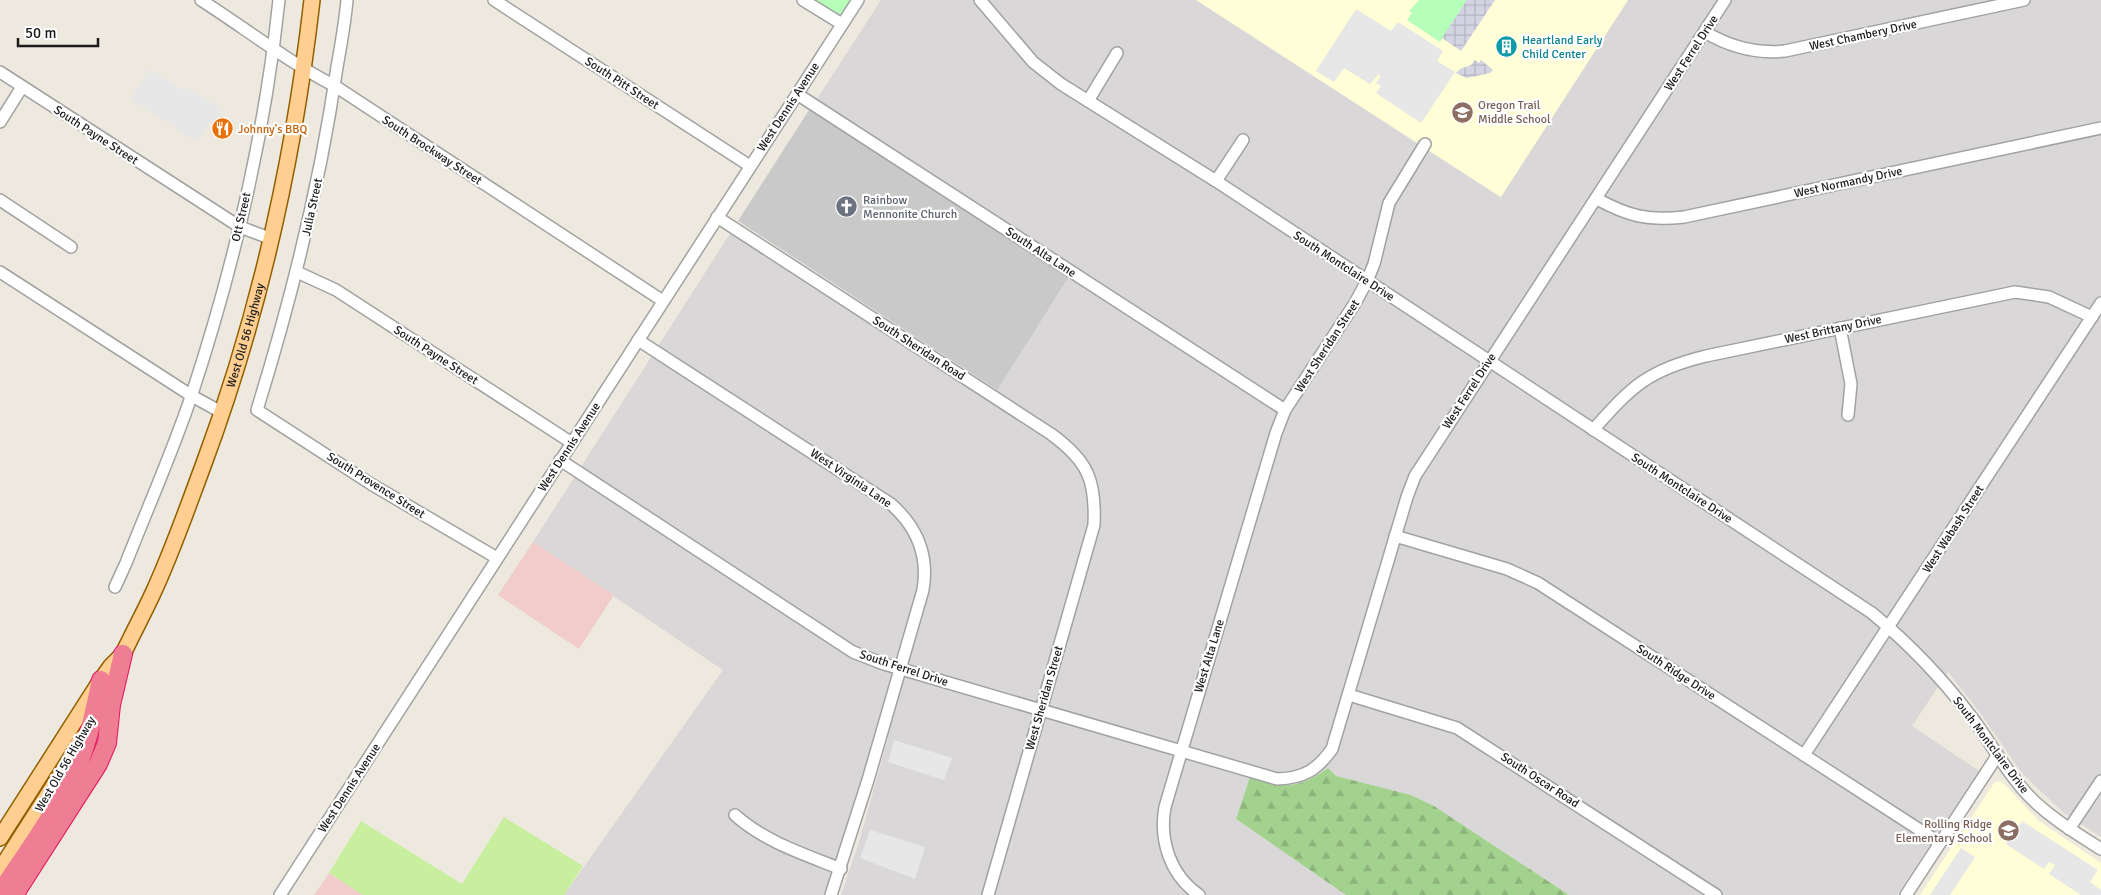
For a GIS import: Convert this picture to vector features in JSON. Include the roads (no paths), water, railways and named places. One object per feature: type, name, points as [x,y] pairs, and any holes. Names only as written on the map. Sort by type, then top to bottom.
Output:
[{"type":"highway","points":[[14,895],[98,764],[107,743],[111,705],[123,654]]},
{"type":"highway","points":[[0,893],[70,781],[93,717],[101,680]]},
{"type":"main road","name":"West Old 56 Highway","points":[[0,870],[63,771],[110,684],[164,567],[204,464],[245,339],[272,239],[290,156],[304,70],[312,0]]},
{"type":"main road","name":"West Old 56 Highway","points":[[0,838],[101,680],[123,654]]},
{"type":"street","name":"South Brockway Street","points":[[201,0],[260,38],[304,70],[335,86],[663,301]]},
{"type":"street","name":"Ott Street","points":[[115,587],[192,396],[211,333],[240,227],[261,132],[274,50],[279,0]]},
{"type":"street","name":"Julia Street","points":[[257,410],[280,338],[320,170],[335,86],[347,0]]},
{"type":"street","name":"South Pitt Street","points":[[494,0],[750,166]]},
{"type":"street","points":[[803,0],[842,24]]},
{"type":"street","name":"West Dennis Avenue","points":[[280,895],[858,0]]},
{"type":"street","name":"South Montclaire Drive","points":[[980,0],[1033,62],[1061,84],[1216,181],[1488,362],[1848,596],[1888,627],[1936,674],[1970,716],[2028,795],[2069,829],[2101,849]]},
{"type":"street","name":"West Ferrel Drive","points":[[1262,775],[1277,779],[1292,779],[1306,774],[1321,764],[1332,749],[1395,536],[1415,476],[1725,0]]},
{"type":"street","name":"West Chambery Drive","points":[[1705,32],[1737,47],[1764,52],[1785,51],[2024,0]]},
{"type":"street","points":[[1088,101],[1117,53]]},
{"type":"street","name":"South Payne Street","points":[[0,72],[240,227],[272,239]]},
{"type":"street","points":[[0,122],[22,87]]},
{"type":"street","name":"South Alta Lane","points":[[797,94],[1285,410]]},
{"type":"street","name":"West Normandy Drive","points":[[1596,199],[1616,209],[1644,218],[1665,219],[1684,217],[2101,128]]},
{"type":"street","points":[[1216,181],[1244,140]]},
{"type":"street","name":"West Sheridan Street","points":[[1285,410],[1355,303],[1367,281],[1374,264],[1389,203],[1425,144]]},
{"type":"street","points":[[0,200],[71,247]]},
{"type":"street","name":"South Sheridan Road","points":[[717,217],[1067,446],[1079,458],[1088,474],[1095,500]]},
{"type":"street","points":[[0,272],[192,396],[221,412]]},
{"type":"street","name":"South Payne Street","points":[[297,272],[336,290],[572,443]]},
{"type":"street","name":"West Brittany Drive","points":[[1593,430],[1636,385],[1667,367],[1706,356],[2014,292],[2050,297],[2092,317]]},
{"type":"street","name":"West Wabash Street","points":[[1804,755],[2101,303]]},
{"type":"street","points":[[1840,328],[1851,384],[1848,415]]},
{"type":"street","name":"West Virginia Lane","points":[[638,340],[891,504],[903,515],[921,544],[925,580],[901,668],[832,895]]},
{"type":"street","name":"South Provence Street","points":[[257,410],[371,484],[497,558]]},
{"type":"street","name":"West Alta Lane","points":[[1199,895],[1180,876],[1170,861],[1164,843],[1162,821],[1164,807],[1276,433],[1285,410]]},
{"type":"street","name":"South Ferrel Drive","points":[[560,460],[853,652],[1262,775]]},
{"type":"street","name":"West Sheridan Street","points":[[988,895],[1094,526],[1095,500]]},
{"type":"street","name":"South Ridge Drive","points":[[1395,536],[1507,569],[1538,583],[1940,843]]},
{"type":"street","name":"South Oscar Road","points":[[1349,695],[1457,728],[1716,895]]},
{"type":"street","points":[[1906,895],[1998,756]]},
{"type":"street","points":[[2069,829],[2101,781]]},
{"type":"street","points":[[735,815],[745,824],[769,839],[841,869]]},
{"type":"place","name":"Heartland Early Child Center","points":[[1506,47]]},
{"type":"place","name":"Oregon Trail Middle School","points":[[1462,112]]},
{"type":"place","name":"Johnny's BBQ","points":[[222,129]]},
{"type":"place","name":"Rainbow Mennonite Church","points":[[847,207]]},
{"type":"place","name":"Rolling Ridge Elementary School","points":[[2008,831]]}]
